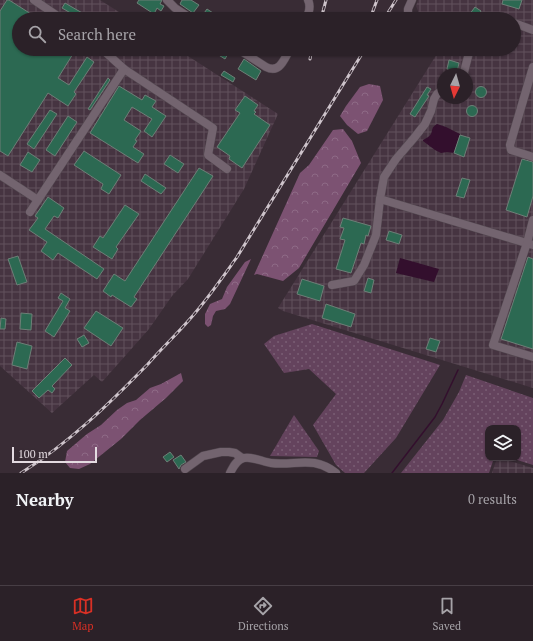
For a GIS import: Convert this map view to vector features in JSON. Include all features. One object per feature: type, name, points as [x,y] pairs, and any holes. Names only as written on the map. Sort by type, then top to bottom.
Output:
[{"type":"street","points":[[34,0],[52,12]]},
{"type":"street","points":[[167,0],[182,12]]},
{"type":"street","points":[[308,0],[310,4],[308,12]]},
{"type":"street","points":[[408,12],[412,0]]},
{"type":"street","points":[[521,26],[533,30]]},
{"type":"street","points":[[110,56],[124,69],[213,128],[208,154],[227,169]]},
{"type":"street","points":[[249,56],[266,67],[275,69],[279,67],[286,56]]},
{"type":"street","points":[[465,68],[468,56]]},
{"type":"street","points":[[533,67],[510,144],[511,150],[533,157]]},
{"type":"street","points":[[30,212],[124,69]]},
{"type":"street","points":[[332,285],[354,281],[364,265],[376,234],[384,177],[396,159],[425,124],[437,94]]},
{"type":"street","points":[[0,175],[38,200]]},
{"type":"street","points":[[380,199],[530,244]]},
{"type":"street","points":[[533,220],[530,244],[493,345],[533,357]]},
{"type":"street","points":[[185,469],[203,456],[222,452],[236,453],[242,458]]},
{"type":"street","points":[[230,473],[236,462],[242,458],[274,463],[312,463],[323,465],[336,473]]},
{"type":"shaded area","points":[[0,0],[100,0],[119,12],[12,12],[12,56],[188,56],[278,114],[244,189],[188,279],[172,296],[149,329],[102,382],[94,375],[52,413],[0,366]]},
{"type":"shaded area","points":[[418,0],[533,0],[533,388],[283,311],[278,308],[436,56],[521,56],[521,12],[419,12],[416,6]]},
{"type":"shaded area","points":[[437,124],[460,134],[454,153],[441,153],[423,141],[431,134],[433,128]]},
{"type":"shaded area","points":[[400,258],[439,269],[434,282],[396,273]]},
{"type":"shaded area","points":[[312,324],[440,365],[396,438],[364,473],[345,473],[336,465],[313,425],[336,394],[309,369],[284,373],[264,344],[274,336]]},
{"type":"shaded area","points":[[466,375],[533,398],[533,465],[520,461],[521,425],[485,425],[485,461],[493,461],[489,473],[401,473],[443,420],[459,392]]},
{"type":"shaded area","points":[[294,415],[319,451],[317,457],[270,456]]},
{"type":"shaded area","points":[[496,461],[510,461],[533,468],[533,473],[492,473]]},
{"type":"green space","points":[[369,84],[380,86],[383,100],[367,131],[358,134],[347,125],[340,116],[360,87]]},
{"type":"green space","points":[[343,129],[352,141],[361,163],[299,268],[283,281],[257,274],[254,275],[300,173],[309,165],[333,130]]},
{"type":"green space","points":[[251,259],[230,304],[225,309],[216,311],[211,325],[208,327],[205,324],[205,314],[210,304],[222,299],[227,287],[245,262]]},
{"type":"green space","points":[[181,373],[183,381],[166,398],[140,420],[121,439],[90,464],[79,469],[70,468],[65,462],[67,451],[87,434],[101,425],[117,410],[127,403],[136,400],[150,388]]},
{"type":"building","points":[[7,0],[9,0],[28,12],[12,12],[12,56],[72,56],[58,78],[69,85],[87,57],[94,62],[74,92],[76,94],[68,106],[48,93],[8,156],[0,151],[0,11]]},
{"type":"building","points":[[139,0],[162,0],[160,4],[164,6],[161,11],[157,8],[155,12],[151,12],[137,3]]},
{"type":"building","points":[[182,0],[191,0],[199,5],[194,12],[192,12],[180,4]]},
{"type":"building","points":[[503,0],[522,0],[519,9],[502,4]]},
{"type":"building","points":[[65,3],[81,12],[69,12],[62,8]]},
{"type":"building","points":[[475,7],[481,11],[480,12],[471,12]]},
{"type":"building","points":[[244,59],[261,71],[256,80],[238,69]]},
{"type":"building","points":[[449,60],[459,63],[458,68],[447,68]]},
{"type":"building","points":[[224,71],[235,78],[233,82],[221,75]]},
{"type":"building","points":[[108,78],[110,80],[90,110],[88,109]]},
{"type":"building","points":[[119,86],[142,100],[145,95],[156,101],[152,107],[166,116],[152,137],[144,131],[152,119],[132,107],[124,120],[141,131],[135,140],[137,141],[133,147],[144,154],[138,163],[90,133]]},
{"type":"building","points":[[427,87],[431,89],[427,95],[429,96],[415,117],[410,114]]},
{"type":"building","points":[[479,87],[483,87],[485,88],[485,96],[479,97],[476,94],[476,90]]},
{"type":"building","points":[[245,96],[258,105],[254,111],[256,112],[254,114],[270,125],[242,168],[229,159],[230,156],[217,147],[240,113],[235,110]]},
{"type":"building","points":[[470,106],[474,106],[476,107],[476,115],[470,116],[467,113],[467,109]]},
{"type":"building","points":[[50,110],[57,114],[34,149],[27,144]]},
{"type":"building","points":[[68,116],[77,122],[55,156],[46,150]]},
{"type":"building","points":[[460,135],[470,138],[464,157],[454,153]]},
{"type":"building","points":[[84,151],[121,175],[109,194],[101,189],[103,184],[74,165]]},
{"type":"building","points":[[28,152],[40,160],[32,172],[20,165]]},
{"type":"building","points":[[170,155],[184,164],[178,173],[164,164]]},
{"type":"building","points":[[522,159],[533,162],[533,196],[527,217],[506,210]]},
{"type":"building","points":[[199,168],[213,176],[134,297],[137,299],[131,307],[112,295],[111,297],[103,291],[114,274],[125,281]]},
{"type":"building","points":[[145,174],[166,188],[161,194],[141,181]]},
{"type":"building","points":[[462,178],[470,180],[464,198],[456,196]]},
{"type":"building","points":[[48,197],[64,208],[58,218],[54,216],[45,229],[104,269],[97,279],[58,253],[53,260],[41,251],[47,242],[29,230],[38,218],[35,216]]},
{"type":"building","points":[[125,205],[139,214],[116,247],[118,249],[112,259],[93,247],[100,236],[103,238]]},
{"type":"building","points":[[343,218],[371,226],[368,236],[366,235],[364,244],[361,243],[351,273],[336,269],[345,240],[340,239],[344,228],[340,227]]},
{"type":"building","points":[[389,231],[402,235],[399,244],[386,240]]},
{"type":"building","points":[[18,256],[27,282],[17,285],[8,259]]},
{"type":"building","points":[[528,257],[533,259],[533,349],[501,339]]},
{"type":"building","points":[[368,278],[374,280],[371,293],[364,291]]},
{"type":"building","points":[[302,279],[324,286],[320,301],[297,294]]},
{"type":"building","points":[[61,293],[70,299],[65,308],[70,311],[54,337],[45,331],[63,301],[58,298]]},
{"type":"building","points":[[326,304],[355,314],[351,327],[322,318]]},
{"type":"building","points":[[96,311],[123,328],[111,346],[84,328]]},
{"type":"building","points":[[21,313],[32,314],[31,330],[20,329]]},
{"type":"building","points":[[1,318],[6,319],[5,329],[0,329]]},
{"type":"building","points":[[84,335],[89,343],[82,347],[77,339]]},
{"type":"building","points":[[430,338],[440,341],[436,352],[426,349]]},
{"type":"building","points":[[17,342],[32,346],[27,369],[12,365]]},
{"type":"building","points":[[65,358],[72,365],[52,386],[55,389],[52,393],[48,390],[39,398],[32,391]]},
{"type":"building","points":[[170,452],[174,457],[167,462],[163,457]]},
{"type":"building","points":[[181,455],[186,462],[181,465],[179,469],[173,460]]},
{"type":"waterway","points":[[392,473],[435,417],[458,370]]},
{"type":"railway","points":[[323,12],[326,0]]},
{"type":"railway","points":[[373,12],[377,0]]},
{"type":"railway","points":[[388,12],[396,0]]},
{"type":"railway","points":[[21,473],[56,449],[88,422],[148,364],[202,305],[237,257],[361,56]]}]
